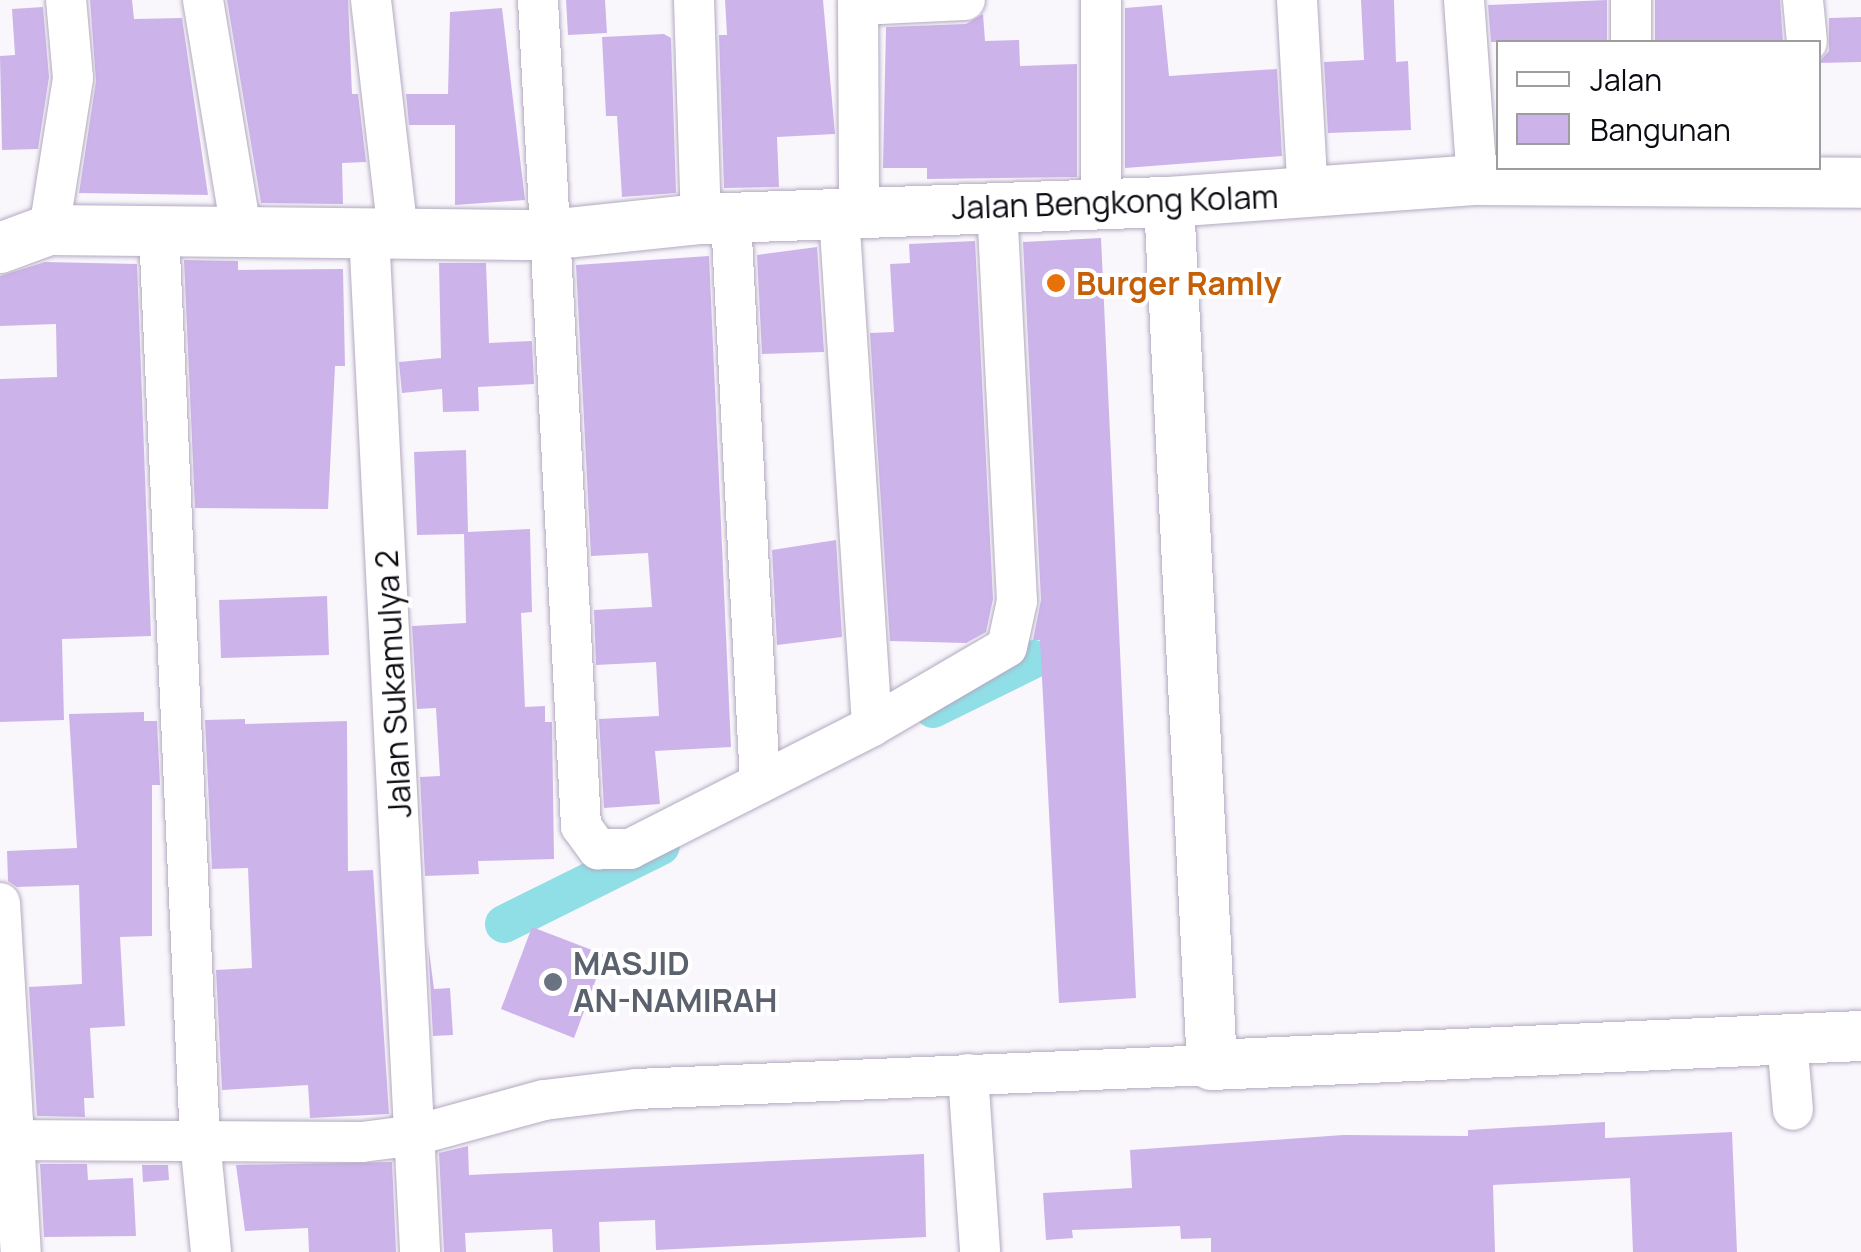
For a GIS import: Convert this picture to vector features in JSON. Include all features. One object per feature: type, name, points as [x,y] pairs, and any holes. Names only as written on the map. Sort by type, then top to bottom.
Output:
[{"type":"street","points":[[0,248],[49,230],[73,78],[66,0]]},
{"type":"street","points":[[203,0],[242,236]]},
{"type":"street","name":"Jalan Sukamulya 2","points":[[371,0],[384,233],[420,1252]]},
{"type":"street","points":[[538,0],[581,826],[598,848],[630,848],[872,726],[998,657],[1013,634],[998,205]]},
{"type":"street","points":[[694,0],[716,218],[760,782]]},
{"type":"street","points":[[872,726],[849,213],[858,3],[965,0]]},
{"type":"street","points":[[1101,201],[1102,0]]},
{"type":"street","points":[[1297,0],[1308,194]]},
{"type":"street","points":[[1464,0],[1477,180]]},
{"type":"street","points":[[1631,0],[1631,40]]},
{"type":"street","points":[[1803,0],[1808,40]]},
{"type":"street","name":"Jalan Bengkong Kolam","points":[[49,230],[242,236],[548,235],[716,218],[1101,201],[1169,202],[1477,180],[1635,175],[1833,178]]},
{"type":"street","points":[[1169,202],[1212,1065]]},
{"type":"street","points":[[159,231],[200,1140],[211,1252]]},
{"type":"street","points":[[0,903],[5,1140],[21,1252]]},
{"type":"street","points":[[5,1140],[362,1142],[416,1135],[494,1110],[588,1094],[1861,1036]]},
{"type":"street","points":[[1787,1040],[1792,1110]]},
{"type":"street","points":[[968,1074],[980,1252]]},
{"type":"building","points":[[90,0],[132,0],[134,19],[182,18],[208,195],[79,193],[96,81]]},
{"type":"building","points":[[227,0],[348,0],[352,94],[358,94],[366,162],[342,163],[343,204],[261,203]]},
{"type":"building","points":[[566,0],[605,0],[607,33],[568,35]]},
{"type":"building","points":[[725,0],[823,0],[835,134],[777,137],[779,187],[724,188],[719,35],[727,35]]},
{"type":"building","points":[[1361,0],[1394,0],[1396,62],[1408,61],[1411,130],[1328,133],[1324,62],[1364,60]]},
{"type":"building","points":[[1607,0],[1607,40],[1491,42],[1488,5]]},
{"type":"building","points":[[1655,0],[1780,0],[1783,40],[1655,40]]},
{"type":"building","points":[[1162,5],[1169,76],[1277,69],[1282,156],[1125,168],[1125,8]]},
{"type":"building","points":[[43,7],[49,77],[38,149],[2,150],[0,56],[15,55],[12,9]]},
{"type":"building","points":[[502,8],[525,200],[455,205],[455,125],[409,125],[406,94],[448,94],[450,12]]},
{"type":"building","points":[[983,14],[985,41],[1019,40],[1020,66],[1077,64],[1077,177],[927,179],[927,168],[883,168],[886,27],[966,24]]},
{"type":"building","points":[[1861,17],[1861,62],[1821,63],[1829,51],[1829,18]]},
{"type":"building","points":[[664,34],[671,38],[676,193],[622,197],[617,116],[606,116],[602,37]]},
{"type":"building","points":[[1101,238],[1136,998],[1059,1003],[1040,640],[1033,640],[1041,600],[1023,242]]},
{"type":"building","points":[[975,241],[993,599],[986,632],[966,643],[890,641],[870,333],[894,332],[890,264],[910,263],[909,244]]},
{"type":"building","points":[[817,247],[824,352],[762,354],[757,255]]},
{"type":"building","points":[[709,256],[731,747],[655,751],[660,804],[604,808],[599,719],[659,716],[656,662],[596,665],[594,610],[652,607],[648,553],[591,556],[576,265]]},
{"type":"building","points":[[184,260],[238,261],[238,270],[343,269],[345,366],[335,366],[328,509],[195,508]]},
{"type":"building","points":[[45,262],[137,264],[151,636],[62,639],[64,720],[0,722],[0,379],[57,377],[56,324],[0,326],[0,276]]},
{"type":"building","points":[[439,263],[486,263],[489,343],[532,341],[534,384],[478,387],[479,411],[443,412],[442,389],[402,393],[399,362],[441,358]]},
{"type":"building","points":[[466,450],[468,532],[530,529],[532,612],[521,613],[525,707],[545,706],[545,722],[552,722],[554,859],[478,861],[479,874],[425,876],[420,777],[440,776],[436,708],[417,709],[412,626],[466,623],[464,534],[417,535],[414,452]]},
{"type":"building","points":[[836,540],[842,637],[777,645],[772,550]]},
{"type":"building","points":[[327,596],[329,655],[221,658],[219,600]]},
{"type":"building","points":[[144,712],[144,721],[157,721],[160,785],[152,785],[152,936],[120,937],[125,1026],[90,1028],[94,1098],[84,1098],[85,1117],[37,1116],[29,987],[82,984],[79,885],[17,887],[8,881],[7,851],[77,848],[69,714]]},
{"type":"building","points":[[245,719],[245,724],[347,721],[348,871],[373,870],[389,1114],[310,1118],[308,1085],[222,1090],[216,970],[252,968],[248,868],[212,869],[205,720]]},
{"type":"building","name":"MASJID AN-NAMIRAH","points":[[532,927],[605,955],[574,1038],[501,1009]]},
{"type":"building","points":[[428,944],[434,989],[450,988],[453,1035],[433,1036]]},
{"type":"building","points":[[1605,1122],[1605,1138],[1732,1132],[1737,1252],[1633,1252],[1630,1178],[1493,1185],[1495,1252],[1211,1252],[1211,1238],[1181,1239],[1180,1226],[1072,1230],[1073,1238],[1046,1240],[1043,1193],[1132,1188],[1130,1150],[1343,1135],[1468,1136],[1468,1130]]},
{"type":"building","points":[[468,1146],[469,1175],[924,1154],[926,1237],[656,1250],[655,1220],[599,1222],[600,1252],[553,1252],[552,1229],[465,1233],[466,1252],[444,1252],[439,1153]]},
{"type":"building","points":[[392,1162],[396,1252],[309,1252],[308,1228],[245,1231],[236,1165]]},
{"type":"building","points":[[40,1164],[87,1164],[88,1180],[133,1178],[136,1236],[44,1237]]},
{"type":"building","points":[[142,1165],[168,1165],[169,1180],[143,1182]]},
{"type":"waterway","points":[[933,709],[1034,659]]},
{"type":"waterway","points":[[504,924],[661,846]]},
{"type":"place","name":"Burger Ramly","points":[[1056,283]]},
{"type":"place","name":"MASJID AN-NAMIRAH","points":[[553,982]]}]
